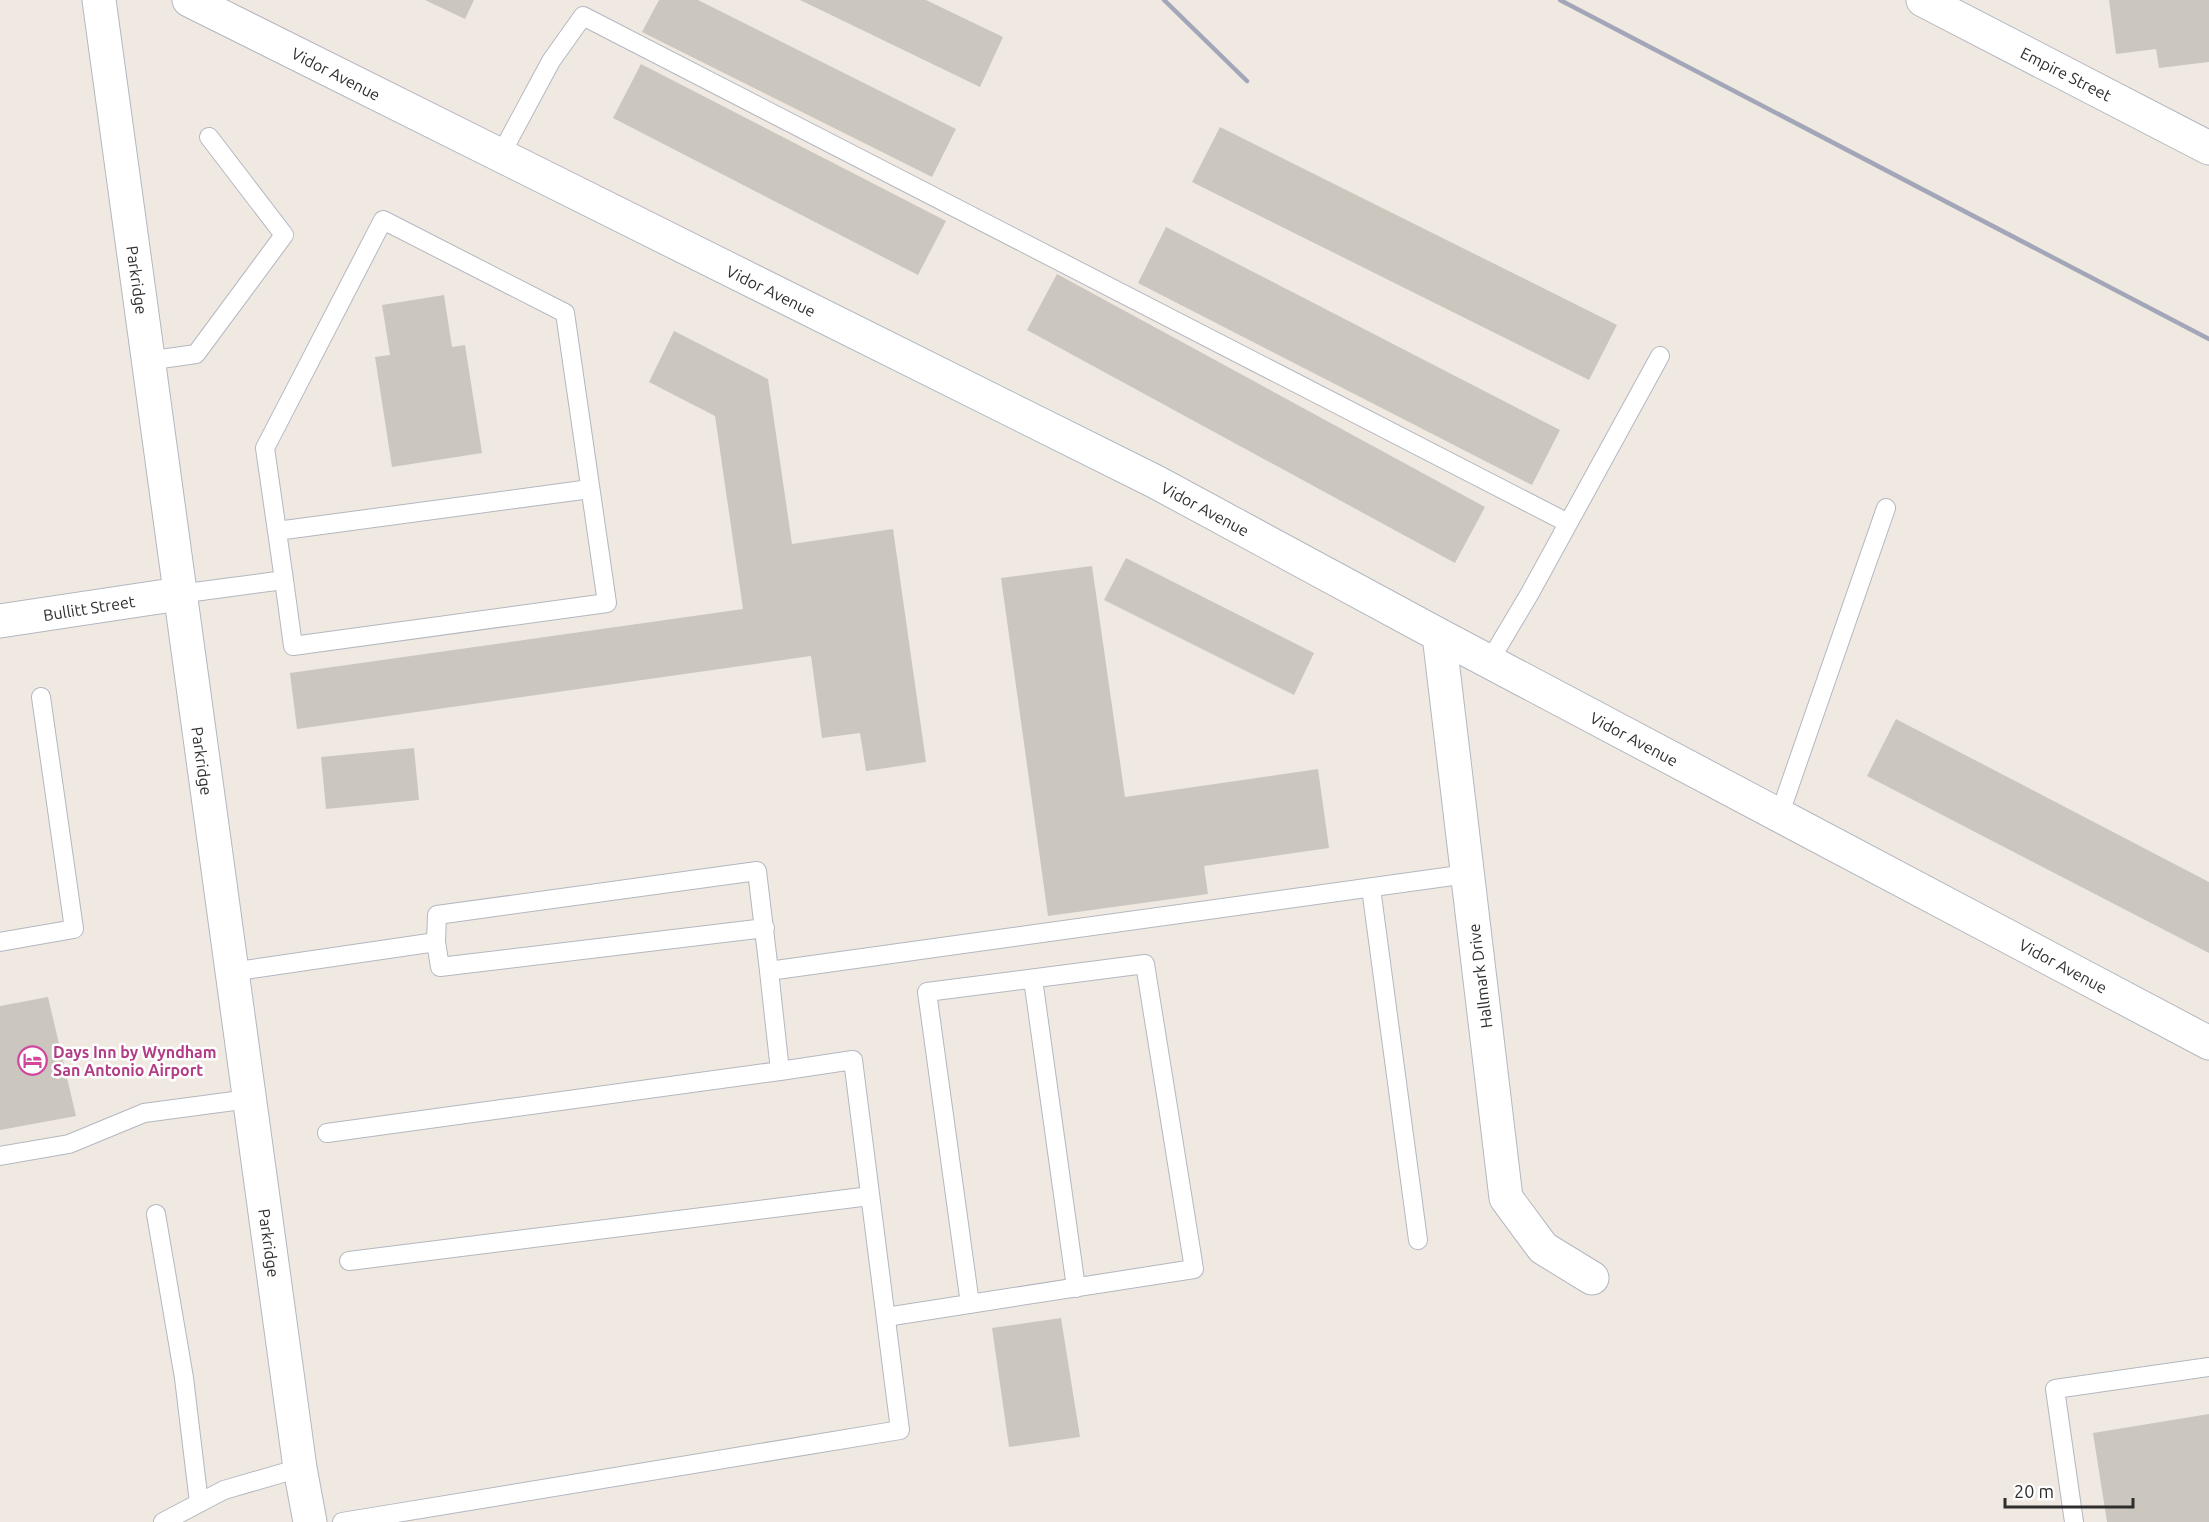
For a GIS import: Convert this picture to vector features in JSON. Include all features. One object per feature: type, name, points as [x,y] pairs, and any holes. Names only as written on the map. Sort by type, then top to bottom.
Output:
[{"type":"street","name":"Parkridge","points":[[99,0],[231,972],[300,1468],[310,1522]]},
{"type":"street","name":"Vidor Avenue","points":[[189,0],[1156,482],[1489,662],[2209,1043]]},
{"type":"street","name":"Empire Street","points":[[1923,0],[2209,148]]},
{"type":"street","name":"Bullitt Street","points":[[0,621],[179,594]]},
{"type":"street","name":"Hallmark Drive","points":[[1439,635],[1506,1198],[1543,1248],[1592,1278]]},
{"type":"lane","points":[[500,156],[551,61],[583,16],[1568,523]]},
{"type":"lane","points":[[147,361],[196,354],[284,235],[209,137]]},
{"type":"lane","points":[[383,220],[565,313],[590,489],[607,603],[293,645],[265,448],[383,220]]},
{"type":"lane","points":[[1489,662],[1660,356]]},
{"type":"lane","points":[[277,531],[590,489]]},
{"type":"lane","points":[[1779,816],[1886,508]]},
{"type":"lane","points":[[179,594],[284,579]]},
{"type":"lane","points":[[0,942],[74,929],[41,697]]},
{"type":"lane","points":[[765,928],[440,967],[436,942],[437,915],[757,871],[765,928],[780,1071]]},
{"type":"lane","points":[[769,971],[1467,874]]},
{"type":"lane","points":[[1371,888],[1418,1240]]},
{"type":"lane","points":[[231,972],[436,942]]},
{"type":"lane","points":[[886,1317],[1076,1288],[1194,1269],[1145,964],[927,992],[970,1304]]},
{"type":"lane","points":[[1033,979],[1076,1288]]},
{"type":"lane","points":[[327,1133],[853,1060],[900,1430],[342,1522]]},
{"type":"lane","points":[[0,1156],[69,1144],[144,1113],[249,1099]]},
{"type":"lane","points":[[349,1261],[870,1196]]},
{"type":"lane","points":[[156,1214],[184,1377],[199,1503]]},
{"type":"lane","points":[[2074,1522],[2055,1389],[2209,1367]]},
{"type":"lane","points":[[163,1522],[224,1490],[300,1468]]},
{"type":"building","points":[[425,0],[474,0],[465,19]]},
{"type":"building","points":[[659,0],[698,0],[956,129],[932,177],[642,32]]},
{"type":"building","points":[[800,0],[926,0],[1003,37],[980,87]]},
{"type":"building","points":[[2109,0],[2209,0],[2209,62],[2159,68],[2156,49],[2116,54]]},
{"type":"building","points":[[641,64],[946,221],[918,275],[613,118]]},
{"type":"building","points":[[1220,127],[1617,325],[1589,380],[1192,182]]},
{"type":"building","points":[[1166,227],[1560,430],[1532,485],[1138,283]]},
{"type":"building","points":[[1057,274],[1485,507],[1455,563],[1027,330]]},
{"type":"building","points":[[444,295],[452,347],[465,345],[482,453],[392,467],[375,357],[390,355],[382,305]]},
{"type":"building","points":[[674,331],[768,379],[792,544],[893,529],[926,762],[866,771],[860,733],[822,738],[811,656],[297,729],[290,673],[743,609],[715,416],[649,382]]},
{"type":"building","points":[[1126,558],[1314,653],[1294,695],[1104,600]]},
{"type":"building","points":[[1092,566],[1125,797],[1318,769],[1329,848],[1204,866],[1208,894],[1048,916],[1001,578]]},
{"type":"building","points":[[1896,719],[2209,882],[2209,953],[1867,776]]},
{"type":"building","points":[[414,748],[419,800],[326,809],[321,757]]},
{"type":"building","name":"Days Inn by Wyndham San Antonio Airport","points":[[48,997],[76,1116],[0,1130],[0,1006]]},
{"type":"building","points":[[1061,1318],[1080,1437],[1009,1447],[992,1328]]},
{"type":"building","points":[[2209,1414],[2209,1522],[2107,1522],[2093,1433]]},
{"type":"railway","points":[[1164,0],[1247,81]]},
{"type":"railway","points":[[1560,0],[2209,339]]},
{"type":"place","name":"Days Inn by Wyndham San Antonio Airport","points":[[32,1061]]}]
